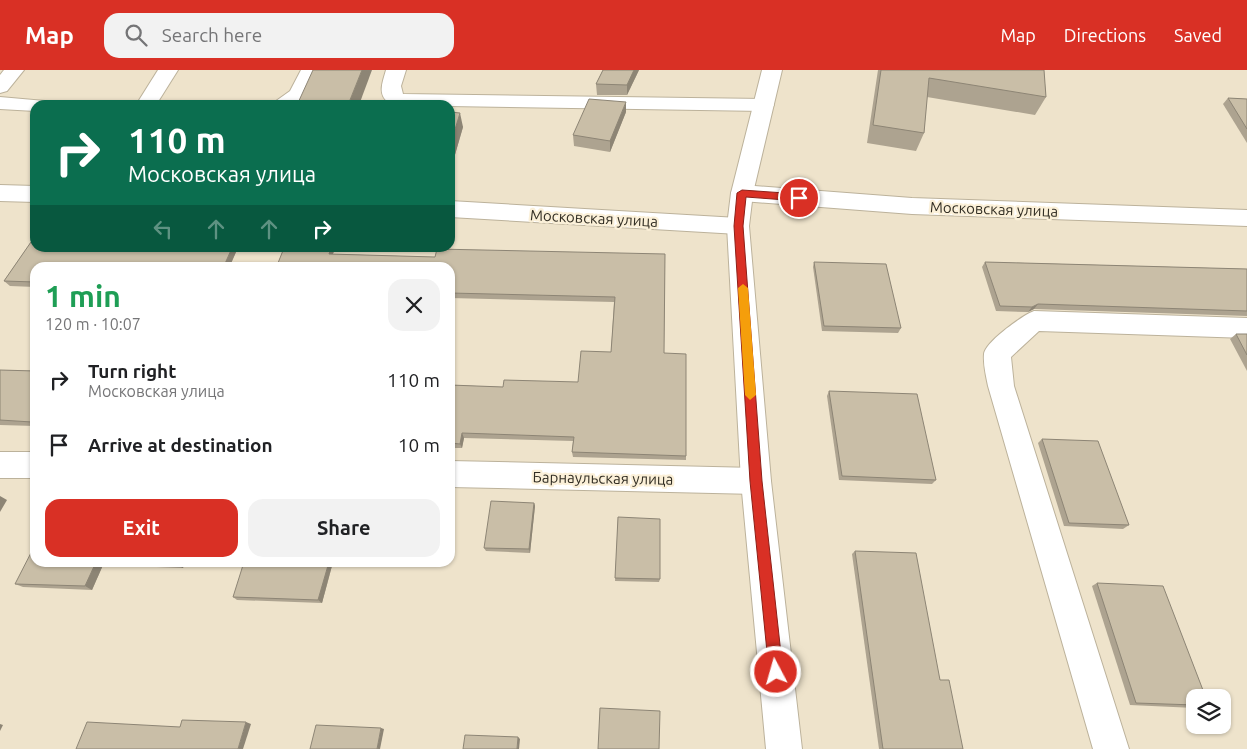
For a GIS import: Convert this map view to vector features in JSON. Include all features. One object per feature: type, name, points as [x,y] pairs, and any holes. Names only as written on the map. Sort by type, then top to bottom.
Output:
[{"type":"street","points":[[0,87],[14,70]]},
{"type":"street","points":[[149,100],[168,70]]},
{"type":"street","points":[[292,100],[303,89],[311,70]]},
{"type":"street","points":[[395,100],[392,96],[391,86],[396,70]]},
{"type":"street","points":[[772,70],[742,193],[738,226],[756,481],[784,749]]},
{"type":"street","points":[[0,103],[30,105]]},
{"type":"street","points":[[455,103],[764,105]]},
{"type":"street","points":[[0,193],[30,194]]},
{"type":"street","name":"Московская улица","points":[[742,193],[912,206],[1247,218]]},
{"type":"street","name":"Московская улица","points":[[455,209],[738,226]]},
{"type":"street","points":[[1112,749],[1001,386],[997,353],[1034,321],[1247,328]]},
{"type":"street","points":[[0,464],[30,465]]},
{"type":"street","name":"Барнаульская улица","points":[[455,474],[756,481]]},
{"type":"building","points":[[313,70],[362,70],[350,100],[299,100]]},
{"type":"building","points":[[603,70],[634,70],[627,85],[596,84]]},
{"type":"building","points":[[881,70],[1044,70],[1046,97],[929,78],[924,133],[873,125]]},
{"type":"building","points":[[1228,98],[1247,99],[1247,129]]},
{"type":"building","points":[[589,99],[626,102],[610,141],[573,135]]},
{"type":"building","points":[[455,112],[460,113],[455,130]]},
{"type":"building","points":[[30,243],[30,252],[230,252],[226,262],[30,262],[30,282],[4,281]]},
{"type":"building","points":[[455,249],[665,254],[664,353],[686,354],[686,456],[572,452],[574,437],[462,433],[460,444],[455,444],[455,385],[503,387],[504,380],[578,382],[581,351],[611,352],[615,297],[455,293],[455,262],[278,262],[282,252],[330,252],[329,254],[435,257],[436,252],[455,252]]},
{"type":"building","points":[[814,262],[886,264],[901,328],[824,326]]},
{"type":"building","points":[[985,262],[1247,269],[1247,311],[1038,304],[1032,307],[1000,306]]},
{"type":"building","points":[[1236,334],[1247,334],[1247,355]]},
{"type":"building","points":[[0,370],[30,371],[30,422],[0,420]]},
{"type":"building","points":[[829,391],[917,394],[936,480],[842,476]]},
{"type":"building","points":[[1042,439],[1098,441],[1129,525],[1069,523]]},
{"type":"building","points":[[491,501],[534,503],[529,549],[484,548]]},
{"type":"building","points":[[618,517],[660,519],[660,579],[615,578]]},
{"type":"building","points":[[855,551],[916,553],[940,680],[949,680],[963,749],[883,749]]},
{"type":"building","points":[[30,555],[30,567],[94,567],[85,586],[15,584]]},
{"type":"building","points":[[242,567],[328,567],[318,600],[233,597]]},
{"type":"building","points":[[1097,583],[1163,586],[1203,689],[1186,689],[1186,705],[1136,703]]},
{"type":"building","points":[[600,708],[660,711],[659,749],[598,749]]},
{"type":"building","points":[[182,720],[246,722],[238,749],[76,749],[87,722],[180,727]]},
{"type":"building","points":[[316,725],[381,728],[377,749],[310,749]]},
{"type":"building","points":[[465,735],[518,737],[517,749],[463,749]]},
{"type":"slow traffic","points":[[743,288],[750,395]]},
{"type":"route","points":[[776,672],[756,481],[738,226],[742,193],[799,198]]}]
